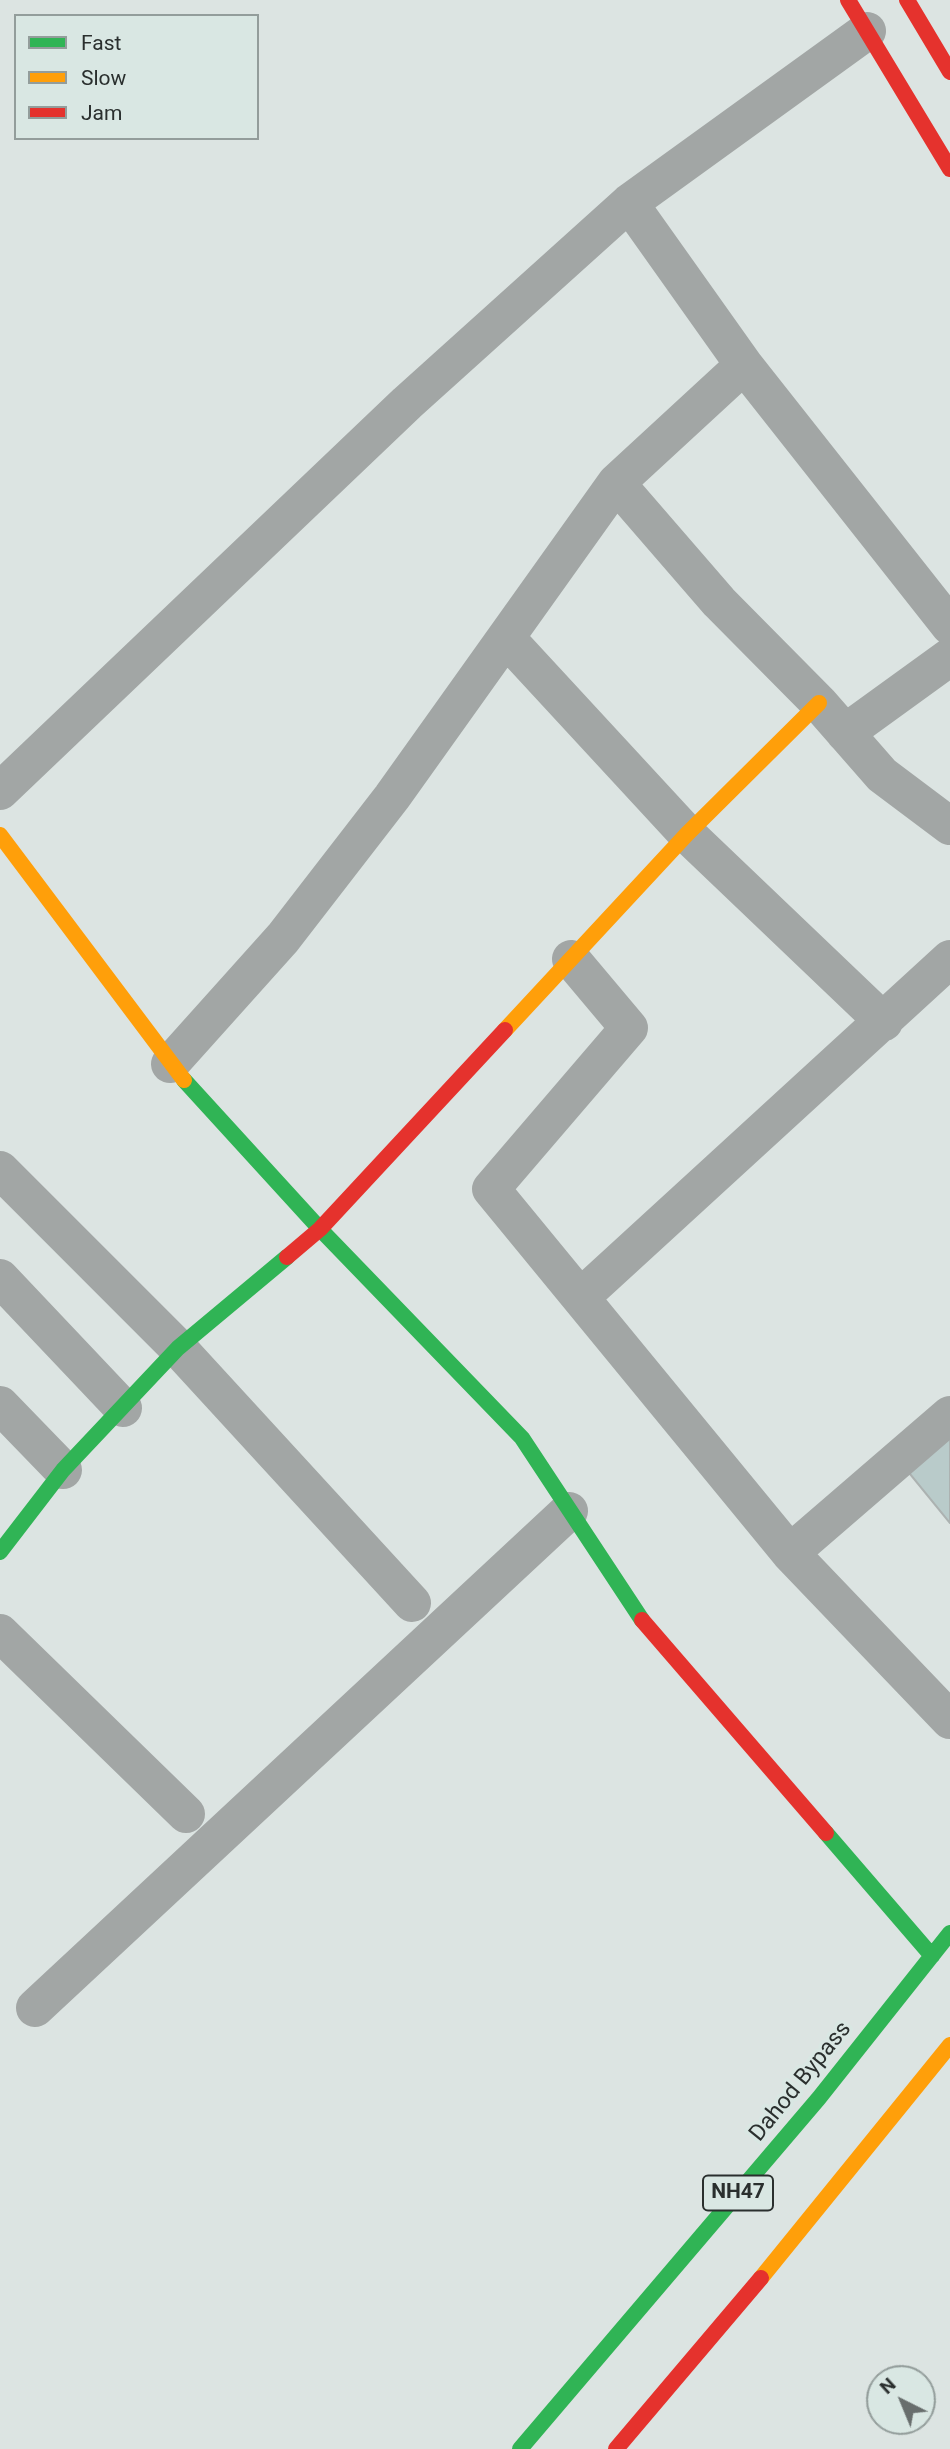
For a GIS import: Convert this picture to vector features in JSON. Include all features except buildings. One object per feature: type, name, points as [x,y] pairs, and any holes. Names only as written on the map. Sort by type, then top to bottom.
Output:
[{"type":"main road","points":[[906,0],[950,72]]},
{"type":"main road","points":[[857,15],[950,169]]},
{"type":"main road","points":[[0,1552],[63,1470],[178,1348],[320,1229],[687,834],[819,704]]},
{"type":"main road","points":[[0,835],[170,1064],[320,1229],[522,1438],[638,1616],[932,1956]]},
{"type":"main road","name":"Dahod Bypass","points":[[520,2449],[819,2098],[950,1933]]},
{"type":"main road","points":[[616,2449],[821,2207],[950,2045]]},
{"type":"street","points":[[0,790],[407,403],[629,203],[857,15]]},
{"type":"street","points":[[629,203],[744,365],[950,626]]},
{"type":"street","points":[[170,1064],[283,938],[392,797],[616,483],[744,365]]},
{"type":"street","points":[[616,483],[719,602],[819,704],[883,775],[950,826]]},
{"type":"street","points":[[506,638],[687,834],[884,1022]]},
{"type":"street","points":[[845,733],[950,657]]},
{"type":"street","points":[[571,959],[629,1028],[491,1189],[790,1553],[950,1720]]},
{"type":"street","points":[[581,1297],[950,959]]},
{"type":"street","points":[[0,1170],[178,1348],[412,1603]]},
{"type":"street","points":[[0,1278],[123,1408]]},
{"type":"street","points":[[0,1405],[63,1470]]},
{"type":"street","points":[[790,1553],[950,1415]]},
{"type":"street","points":[[35,2008],[569,1511]]},
{"type":"street","points":[[0,1633],[186,1814]]},
{"type":"traffic: fast","points":[[184,1080],[320,1229],[522,1438],[642,1620]]},
{"type":"traffic: fast","points":[[0,1552],[63,1470],[178,1348],[287,1257]]},
{"type":"traffic: fast","points":[[826,1833],[932,1956]]},
{"type":"traffic: fast","points":[[520,2449],[819,2098],[950,1933]]},
{"type":"traffic: slow","points":[[505,1030],[687,834],[819,703]]},
{"type":"traffic: slow","points":[[0,835],[184,1080]]},
{"type":"traffic: slow","points":[[761,2278],[950,2045]]},
{"type":"traffic: jam","points":[[848,0],[950,169]]},
{"type":"traffic: jam","points":[[907,0],[950,72]]},
{"type":"traffic: jam","points":[[287,1257],[320,1229],[505,1030]]},
{"type":"traffic: jam","points":[[642,1620],[826,1833]]},
{"type":"traffic: jam","points":[[616,2449],[761,2278]]}]
